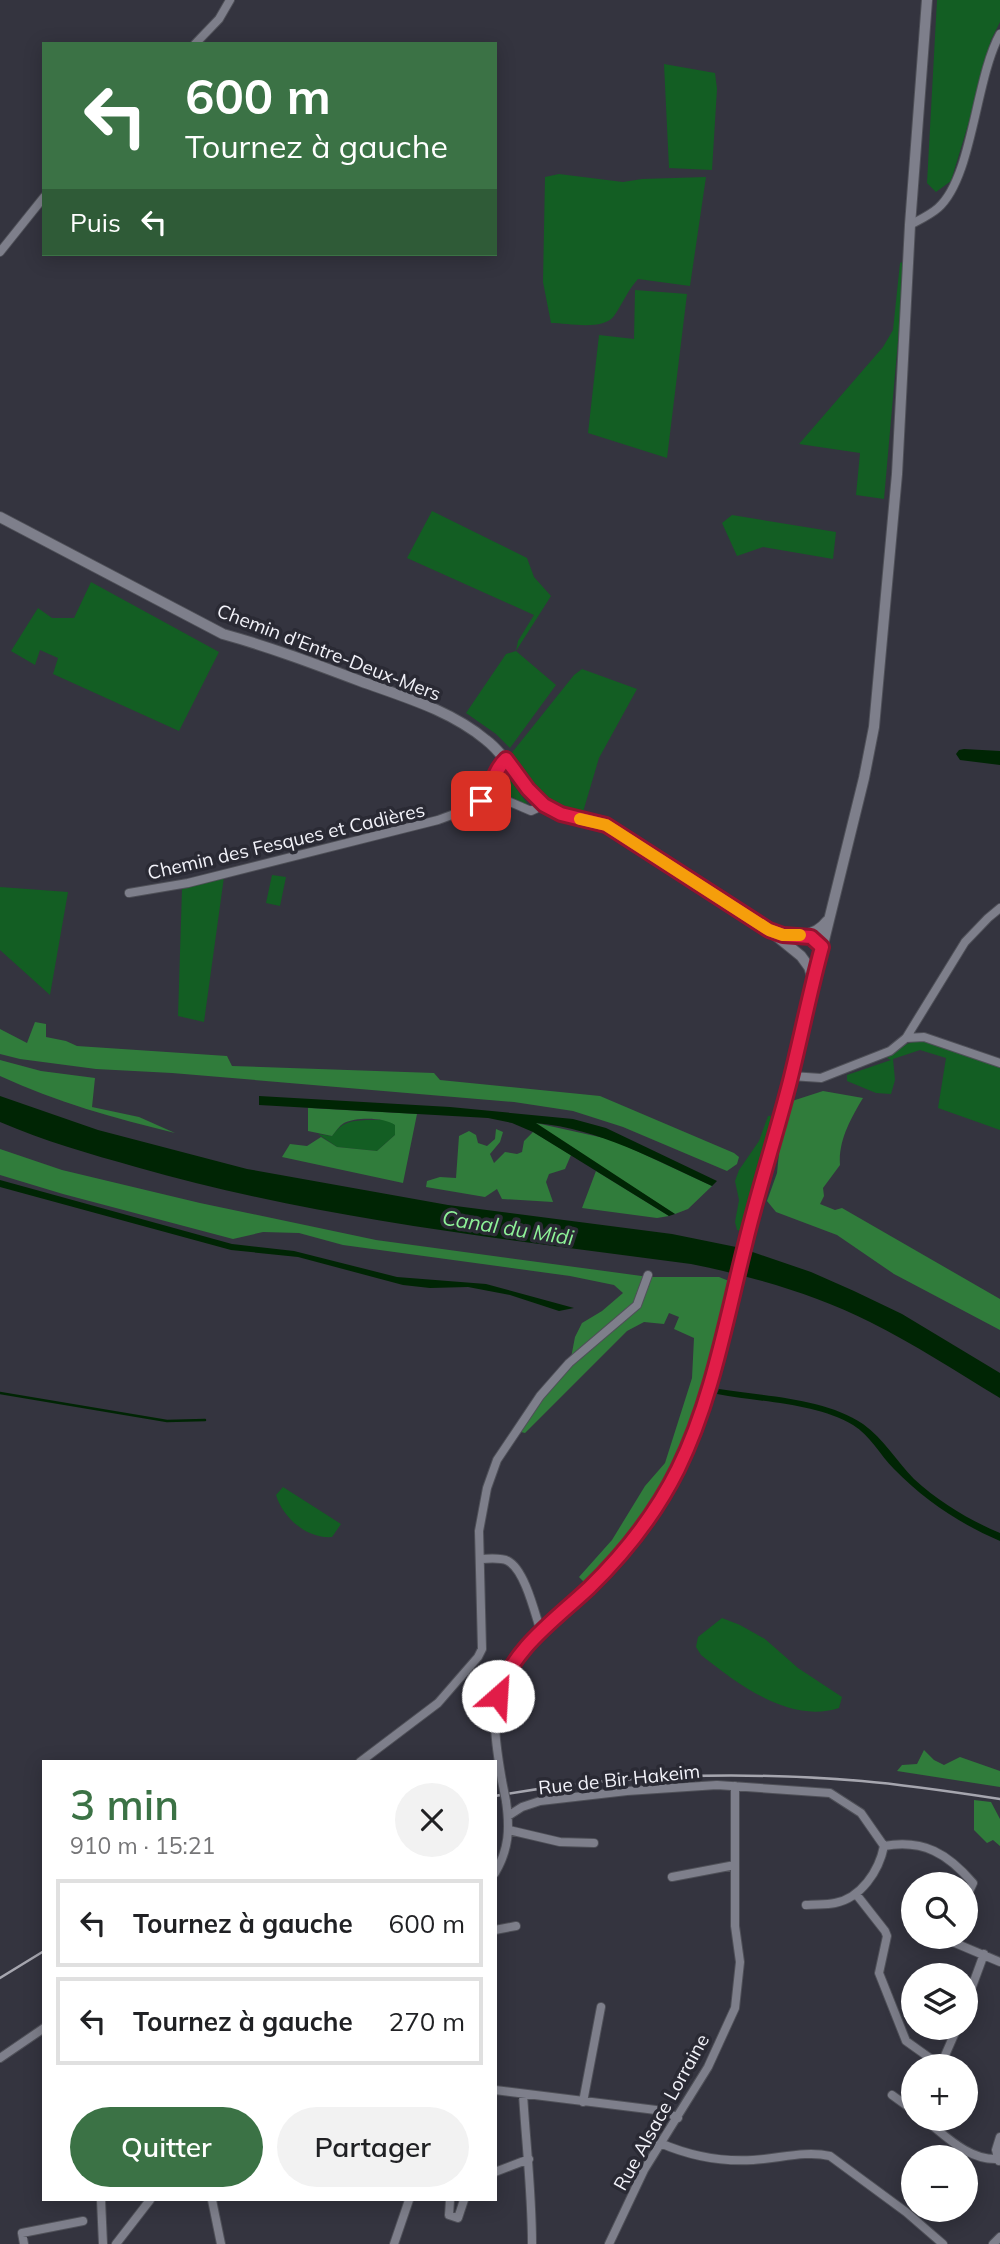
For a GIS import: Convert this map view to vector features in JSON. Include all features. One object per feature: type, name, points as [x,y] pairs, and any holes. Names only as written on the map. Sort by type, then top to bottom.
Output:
[{"type":"street","points":[[197,42],[219,19],[229,0]]},
{"type":"street","points":[[497,1869],[505,1853],[509,1830],[495,1722],[498,1696],[505,1677],[521,1653],[617,1558],[644,1524],[673,1478],[692,1438],[703,1407],[791,1076],[864,778],[874,727],[897,474],[910,225],[927,0]]},
{"type":"street","points":[[910,225],[938,207],[957,180],[986,69],[1000,34]]},
{"type":"street","points":[[0,252],[42,200]]},
{"type":"street","name":"Chemin d'Entre-Deux-Mers","points":[[0,517],[223,634],[262,645],[426,705],[486,740],[506,759],[528,789],[544,805],[561,814],[606,825],[769,930],[801,956],[814,981]]},
{"type":"street","points":[[506,759],[495,770],[486,797],[496,796],[531,811],[544,805]]},
{"type":"street","name":"Chemin des Fesques et Cadières","points":[[129,893],[188,883],[438,820],[468,809],[486,797]]},
{"type":"street","points":[[791,1076],[821,1078],[890,1051],[906,1038],[965,942],[1000,908]]},
{"type":"street","points":[[799,935],[814,932],[828,919]]},
{"type":"street","name":"Chemin d'Entre-Deux-Mers","points":[[769,930],[783,935],[811,937],[821,948],[813,952],[800,951],[787,944]]},
{"type":"street","points":[[906,1038],[924,1037],[1000,1063]]},
{"type":"street","points":[[363,1760],[438,1703],[478,1657],[482,1649],[479,1531],[487,1488],[503,1449],[540,1396],[569,1363],[637,1305],[648,1275]]},
{"type":"street","points":[[480,1559],[508,1561],[516,1568],[541,1632]]},
{"type":"street","name":"Rue de Bir Hakeim","points":[[508,1816],[529,1804],[551,1799],[678,1787],[736,1786],[831,1793],[861,1813],[884,1846]]},
{"type":"street","name":"Rue Alsace Lorraine","points":[[609,2244],[644,2170],[708,2067],[735,2008],[740,1962],[735,1926],[736,1786]]},
{"type":"street","points":[[509,1830],[560,1842],[594,1843]]},
{"type":"street","points":[[806,1905],[832,1904],[856,1894],[873,1873],[884,1846],[895,1844],[933,1848],[964,1872]]},
{"type":"street","points":[[672,1877],[735,1865]]},
{"type":"street","points":[[856,1894],[887,1936],[879,1973],[901,2028]]},
{"type":"street","points":[[497,1930],[516,1926]]},
{"type":"street","points":[[971,1949],[1000,1962]]},
{"type":"street","points":[[978,1970],[984,1954]]},
{"type":"street","points":[[583,2102],[601,2007]]},
{"type":"street","points":[[0,2058],[42,2029]]},
{"type":"street","points":[[906,2040],[934,2061],[943,2060],[952,2040]]},
{"type":"street","points":[[497,2090],[664,2111],[678,2118]]},
{"type":"street","points":[[523,2094],[532,2244]]},
{"type":"street","points":[[892,2095],[901,2102]]},
{"type":"street","points":[[940,2131],[969,2153],[982,2159],[998,2161],[996,2150],[1000,2137]]},
{"type":"street","points":[[660,2143],[710,2159],[750,2160],[818,2153],[830,2156],[906,2212],[943,2244]]},
{"type":"street","points":[[497,2171],[529,2159]]},
{"type":"street","points":[[101,2201],[103,2244]]},
{"type":"street","points":[[116,2244],[149,2201]]},
{"type":"street","points":[[212,2201],[221,2244]]},
{"type":"street","points":[[394,2244],[409,2201]]},
{"type":"street","points":[[450,2201],[449,2215],[458,2218],[464,2201]]},
{"type":"street","points":[[24,2244],[22,2233],[83,2221]]},
{"type":"street","points":[[993,2244],[1000,2237]]},
{"type":"green space","points":[[937,0],[1000,0],[1000,22],[991,40],[951,181],[936,192],[927,183]]},
{"type":"green space","points":[[664,64],[715,73],[717,89],[712,170],[669,168]]},
{"type":"green space","points":[[559,174],[623,182],[706,177],[690,286],[638,279],[609,321],[594,325],[551,323],[543,282],[545,177]]},
{"type":"green space","points":[[905,261],[884,499],[856,495],[860,453],[799,444],[883,347],[893,330],[900,263]]},
{"type":"green space","points":[[635,290],[687,294],[667,458],[588,433],[599,335],[634,339]]},
{"type":"green space","points":[[432,511],[527,558],[534,577],[551,596],[516,651],[518,641],[534,615],[407,558]]},
{"type":"green space","points":[[732,515],[836,532],[833,559],[763,547],[737,556],[722,523]]},
{"type":"green space","points":[[91,582],[219,652],[179,731],[53,674],[58,658],[40,650],[35,665],[11,651],[38,608],[52,618],[74,618]]},
{"type":"green space","points":[[516,651],[556,685],[510,748],[496,734],[466,713],[506,654]]},
{"type":"green space","points":[[582,669],[637,689],[599,758],[583,812],[559,807],[547,799],[510,755],[574,675]]},
{"type":"green space","points":[[501,767],[529,806],[496,789],[495,778]]},
{"type":"green space","points":[[272,875],[286,877],[280,906],[266,903]]},
{"type":"green space","points":[[224,877],[204,1022],[178,1016],[182,889]]},
{"type":"green space","points":[[0,887],[68,892],[50,995],[0,950]]},
{"type":"green space","points":[[35,1022],[46,1024],[46,1037],[77,1046],[227,1056],[232,1066],[434,1073],[440,1080],[600,1096],[739,1157],[737,1164],[727,1171],[623,1127],[573,1111],[514,1102],[96,1069],[0,1054],[0,1029],[27,1043]]},
{"type":"green space","points":[[919,1040],[933,1042],[1000,1066],[1000,1130],[938,1108],[946,1058],[920,1050],[893,1059],[895,1080],[891,1094],[876,1093],[847,1081],[847,1075],[891,1060],[887,1058],[907,1044]]},
{"type":"green space","points":[[0,1060],[41,1071],[95,1078],[92,1107],[139,1117],[175,1133],[42,1094],[0,1076]]},
{"type":"green space","points":[[823,1091],[863,1098],[843,1139],[840,1165],[823,1188],[824,1196],[820,1204],[835,1210],[842,1208],[1000,1299],[1000,1330],[894,1274],[837,1235],[776,1212],[767,1201],[777,1173],[781,1134],[789,1102]]},
{"type":"green space","points":[[308,1108],[417,1114],[403,1183],[282,1157],[290,1144],[307,1146],[321,1137],[337,1147],[377,1151],[395,1135],[395,1125],[384,1120],[370,1119],[344,1123],[332,1136],[308,1131]]},
{"type":"green space","points":[[768,1116],[774,1116],[741,1231],[737,1230],[735,1222],[739,1200],[735,1181],[739,1170],[759,1141]]},
{"type":"green space","points":[[389,1120],[395,1125],[395,1135],[377,1151],[337,1147],[318,1134],[332,1136],[347,1123]]},
{"type":"green space","points":[[536,1123],[613,1140],[712,1186],[688,1209],[675,1214],[535,1125]]},
{"type":"green space","points":[[496,1129],[503,1132],[500,1142],[490,1154],[494,1163],[505,1152],[522,1152],[524,1141],[533,1132],[571,1155],[565,1169],[549,1174],[546,1182],[553,1202],[502,1199],[497,1189],[485,1197],[426,1187],[427,1181],[440,1177],[456,1178],[459,1136],[469,1131],[476,1135],[478,1143],[487,1146],[495,1139]]},
{"type":"green space","points":[[0,1149],[62,1170],[200,1203],[376,1240],[649,1277],[719,1277],[729,1281],[706,1375],[688,1431],[651,1501],[620,1544],[586,1584],[579,1577],[612,1540],[645,1486],[665,1463],[692,1378],[694,1338],[674,1329],[679,1317],[669,1313],[664,1324],[644,1322],[627,1331],[525,1433],[517,1431],[570,1363],[575,1337],[582,1323],[602,1311],[623,1293],[614,1285],[570,1276],[343,1245],[299,1233],[263,1232],[233,1239],[0,1175]]},
{"type":"green space","points":[[596,1171],[669,1216],[657,1218],[582,1208]]},
{"type":"green space","points":[[283,1487],[341,1524],[332,1537],[314,1535],[290,1519],[276,1495]]},
{"type":"green space","points":[[722,1618],[765,1639],[798,1668],[842,1697],[839,1708],[820,1712],[783,1706],[748,1689],[701,1655],[696,1647],[698,1637]]},
{"type":"green space","points":[[924,1750],[944,1765],[960,1757],[1000,1771],[1000,1787],[897,1771],[902,1765],[917,1764]]},
{"type":"green space","points":[[974,1800],[991,1802],[1000,1819],[1000,1846],[993,1840],[987,1843],[974,1830]]},
{"type":"water","points":[[964,749],[1000,751],[1000,765],[960,760],[956,754]]},
{"type":"water","name":"Canal du Midi","points":[[0,1096],[98,1130],[247,1169],[448,1205],[672,1234],[741,1248],[811,1272],[902,1314],[1000,1373],[1000,1398],[870,1322],[782,1287],[691,1264],[412,1226],[273,1201],[204,1185],[84,1152],[0,1122]]},
{"type":"water","points":[[259,1096],[450,1107],[573,1119],[606,1128],[717,1181],[712,1186],[605,1139],[560,1126],[536,1123],[675,1214],[669,1216],[533,1132],[512,1123],[488,1118],[259,1105]]},
{"type":"water","points":[[0,1180],[232,1244],[294,1251],[397,1277],[486,1284],[574,1308],[559,1311],[510,1295],[468,1287],[430,1288],[403,1285],[298,1257],[231,1250],[0,1187]]},
{"type":"water","points":[[719,1389],[793,1399],[848,1415],[877,1437],[914,1479],[955,1510],[1000,1533],[1000,1541],[957,1519],[930,1501],[894,1469],[870,1440],[853,1425],[805,1408],[717,1394]]},
{"type":"waterway","points":[[0,1393],[167,1421],[205,1420]]},
{"type":"railway","points":[[497,1796],[632,1779],[770,1776],[862,1781],[1000,1799]]},
{"type":"railway","points":[[0,1978],[42,1952]]},
{"type":"slow traffic","points":[[580,819],[606,825],[769,930],[783,935],[800,935]]},
{"type":"route","points":[[481,801],[486,797],[495,770],[506,759],[528,789],[544,805],[561,814],[606,825],[769,930],[783,935],[811,937],[822,947],[789,1083],[703,1407],[692,1438],[668,1488],[644,1524],[604,1573],[521,1653],[505,1677],[498,1696]]}]
